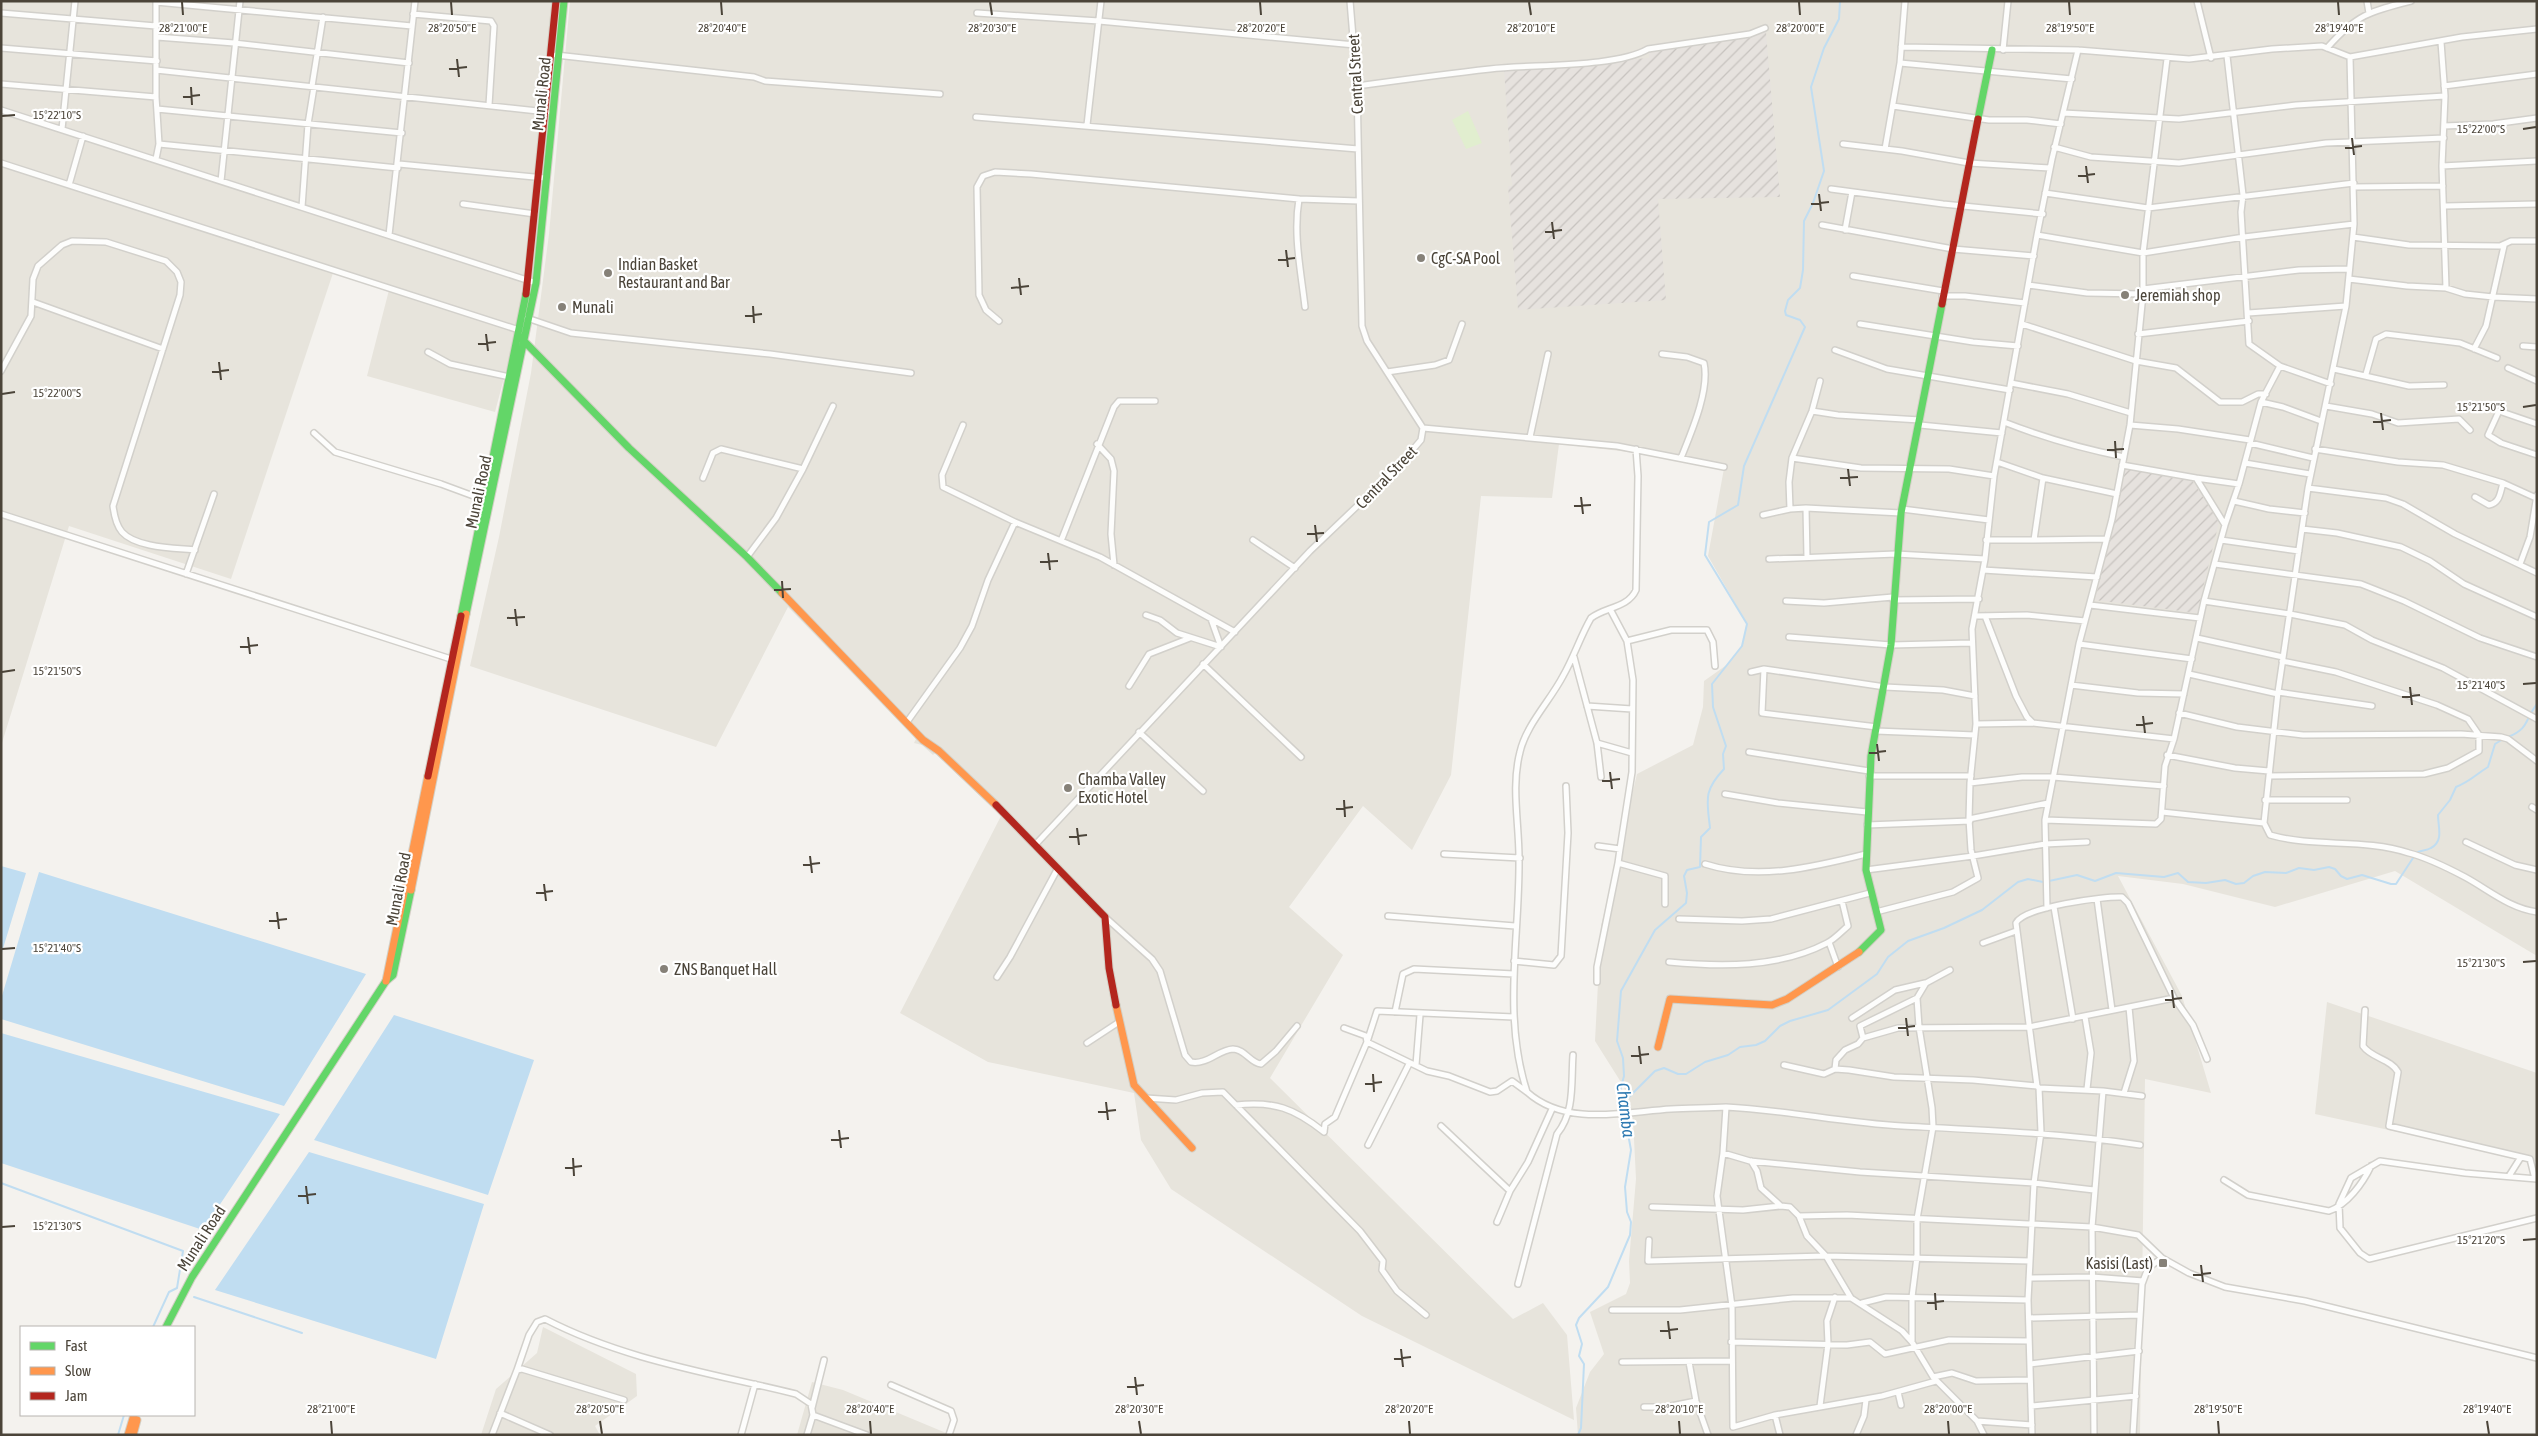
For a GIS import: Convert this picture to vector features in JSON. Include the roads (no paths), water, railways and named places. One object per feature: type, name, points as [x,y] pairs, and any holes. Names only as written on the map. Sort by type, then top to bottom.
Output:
[{"type":"street","points":[[62,129],[68,54],[75,1]]},
{"type":"street","points":[[156,159],[159,144],[156,97],[156,1],[412,26]]},
{"type":"street","points":[[221,181],[234,43],[240,1]]},
{"type":"street","points":[[389,235],[402,133],[415,1]]},
{"type":"street","name":"Munali Road","points":[[549,113],[551,54],[556,1]]},
{"type":"street","name":"Munali Road","points":[[167,1326],[188,1284],[386,981],[487,501],[519,332],[536,283],[542,178],[549,113],[559,56],[564,1]]},
{"type":"street","points":[[1086,125],[1101,1]]},
{"type":"street","points":[[1885,149],[1900,63],[1905,1]]},
{"type":"street","points":[[2003,50],[2008,1]]},
{"type":"street","points":[[2197,1],[2211,58]]},
{"type":"street","points":[[2367,1],[2369,13]]},
{"type":"street","points":[[2327,48],[2356,20],[2369,13],[2411,1]]},
{"type":"street","name":"Central Street","points":[[1036,844],[1139,732],[1295,568],[1398,468],[1421,440],[1423,428],[1367,341],[1362,326],[1357,86],[1352,2]]},
{"type":"street","points":[[1,13],[156,26]]},
{"type":"street","points":[[977,13],[1099,21],[1355,45]]},
{"type":"street","points":[[414,14],[491,21],[494,26],[488,105]]},
{"type":"street","points":[[302,207],[308,124],[323,17]]},
{"type":"street","points":[[1357,86],[1490,69],[1615,60],[1638,54],[1648,48],[1750,34],[1765,28]]},
{"type":"street","points":[[1901,47],[2078,50],[2167,59],[2211,58],[2272,49],[2322,46],[2350,56],[2537,28]]},
{"type":"street","points":[[157,37],[234,43],[409,63]]},
{"type":"street","points":[[2441,42],[2445,96],[2442,166],[2445,206],[2446,288]]},
{"type":"street","points":[[1,48],[157,61]]},
{"type":"street","points":[[1658,1047],[1670,999],[1772,1005],[1787,999],[1855,956],[1881,930],[1866,870],[1867,812],[1869,773],[1891,645],[1896,554],[1902,511],[1943,293],[1963,205],[1969,163],[1992,50]]},
{"type":"street","points":[[1876,912],[1954,892],[1964,888],[1978,878],[1973,856],[1970,820],[1970,783],[1976,724],[1972,643],[1975,616],[1985,559],[1994,476],[2028,285],[2043,214],[2054,147],[2078,50]]},
{"type":"street","points":[[551,54],[754,77],[765,81],[940,94]]},
{"type":"street","points":[[2227,56],[2243,195],[2241,212],[2250,347],[2280,366],[2331,384]]},
{"type":"street","points":[[2350,56],[2354,224],[2346,306],[2331,384],[2321,420],[2310,474],[2278,693],[2264,823],[2270,835],[2288,840],[2371,844],[2410,853],[2465,877],[2512,905],[2537,912]]},
{"type":"street","points":[[2047,908],[2045,820],[2065,726],[2079,644],[2098,577],[2118,494],[2130,425],[2143,291],[2143,253],[2156,161],[2167,59]]},
{"type":"street","points":[[1900,63],[1986,73],[2072,79]]},
{"type":"street","points":[[156,70],[549,113]]},
{"type":"street","points":[[2444,86],[2537,74]]},
{"type":"street","points":[[1,84],[156,97]]},
{"type":"street","points":[[2063,113],[2178,119],[2351,100],[2445,96]]},
{"type":"street","points":[[1893,106],[1978,118],[2027,120],[2060,124]]},
{"type":"street","points":[[157,109],[402,133]]},
{"type":"street","points":[[1,110],[536,283]]},
{"type":"street","points":[[976,117],[1358,149]]},
{"type":"street","points":[[2444,126],[2493,124],[2537,118]]},
{"type":"street","points":[[69,185],[83,136]]},
{"type":"street","points":[[2054,147],[2091,157],[2179,163],[2238,154],[2352,142],[2444,138]]},
{"type":"street","points":[[159,144],[306,159],[542,178]]},
{"type":"street","points":[[1842,144],[1969,163],[2050,168]]},
{"type":"street","points":[[2442,166],[2537,161]]},
{"type":"street","points":[[1,163],[519,332],[524,342],[628,448],[747,557],[907,722],[921,742],[939,750],[1036,844],[1105,917],[1152,959],[1160,971],[1185,1055],[1191,1062],[1202,1062],[1232,1049],[1243,1053],[1256,1064],[1261,1064],[1276,1051],[1297,1026]]},
{"type":"street","points":[[999,321],[986,310],[978,286],[977,186],[983,176],[995,172],[1299,199],[1359,201]]},
{"type":"street","name":"Munali Road","points":[[487,501],[524,342],[535,214],[542,178]]},
{"type":"street","points":[[2046,193],[2148,208],[2243,195],[2354,185],[2443,186]]},
{"type":"street","points":[[1831,189],[2043,214]]},
{"type":"street","points":[[1845,230],[1852,192]]},
{"type":"street","points":[[1299,199],[1296,223],[1300,276],[1305,307]]},
{"type":"street","points":[[463,204],[535,214]]},
{"type":"street","points":[[2445,206],[2537,204]]},
{"type":"street","points":[[2038,235],[2143,253],[2244,237],[2354,224]]},
{"type":"street","points":[[1822,225],[1953,249],[2034,256]]},
{"type":"street","points":[[2353,237],[2409,245],[2504,246],[2511,241],[2537,240]]},
{"type":"street","points":[[1,371],[26,327],[33,302],[34,279],[38,266],[62,246],[72,241],[106,242],[166,261],[178,272],[181,282],[180,295],[113,506],[114,516],[122,532],[130,538],[151,545],[195,550]]},
{"type":"street","points":[[2474,348],[2486,326],[2504,246]]},
{"type":"street","points":[[2028,285],[2087,293],[2143,291],[2300,270],[2350,269]]},
{"type":"street","points":[[1853,276],[1943,293],[2026,303]]},
{"type":"street","points":[[2349,279],[2407,286],[2446,288],[2465,294],[2537,300]]},
{"type":"street","points":[[33,302],[163,349]]},
{"type":"street","points":[[2248,313],[2346,306]]},
{"type":"street","points":[[525,317],[570,333],[779,355],[911,373]]},
{"type":"street","points":[[2138,334],[2249,321]]},
{"type":"street","points":[[1387,372],[1435,365],[1449,360],[1462,324]]},
{"type":"street","points":[[1860,324],[1935,336],[2018,346]]},
{"type":"street","points":[[2022,324],[2136,361],[2181,370],[2215,400],[2220,402],[2242,402],[2258,394],[2266,394]]},
{"type":"street","points":[[2366,374],[2376,339],[2386,334],[2460,343],[2497,358]]},
{"type":"street","points":[[2523,346],[2537,347]]},
{"type":"street","points":[[1834,350],[1879,366],[1928,378],[2010,390]]},
{"type":"street","points":[[428,352],[450,364],[510,377]]},
{"type":"street","points":[[1530,437],[1548,354]]},
{"type":"street","points":[[1662,354],[1696,359],[1704,363],[1706,371],[1699,407],[1681,458]]},
{"type":"street","points":[[2045,820],[2159,823],[2162,812],[2167,755],[2174,739],[2204,601],[2225,525],[2246,463],[2261,402],[2280,366]]},
{"type":"street","points":[[2508,368],[2537,381]]},
{"type":"street","points":[[2334,369],[2366,374],[2409,386],[2444,385]]},
{"type":"street","points":[[1790,509],[1789,482],[1792,458],[1812,411],[1820,381]]},
{"type":"street","points":[[2011,383],[2068,394],[2130,413]]},
{"type":"street","points":[[1061,541],[1109,414],[1119,401],[1155,401]]},
{"type":"street","points":[[2261,402],[2283,407],[2321,420]]},
{"type":"street","points":[[747,557],[776,518],[803,469],[833,406]]},
{"type":"street","points":[[2326,406],[2372,414],[2398,423],[2459,420],[2470,430]]},
{"type":"street","points":[[1812,411],[2002,433]]},
{"type":"street","points":[[2537,424],[2498,411],[2488,435],[2501,443],[2537,455]]},
{"type":"street","points":[[2004,422],[2050,436],[2073,446],[2124,457]]},
{"type":"street","points":[[963,425],[942,475],[943,487],[1015,522],[1114,565],[1235,632]]},
{"type":"street","points":[[2130,425],[2178,429],[2250,442],[2313,458]]},
{"type":"street","points":[[1423,428],[1530,437],[1636,449],[1681,458],[1686,461],[1724,467]]},
{"type":"street","points":[[314,433],[335,452],[441,484],[487,501]]},
{"type":"street","points":[[1097,444],[1111,459],[1114,471],[1112,534],[1114,565]]},
{"type":"street","points":[[702,478],[713,454],[721,449],[803,469]]},
{"type":"street","points":[[1527,1092],[1520,1065],[1514,1017],[1515,926],[1520,858],[1516,774],[1520,750],[1526,736],[1554,694],[1592,618],[1599,612],[1625,603],[1633,597],[1636,590],[1638,486],[1636,449]]},
{"type":"street","points":[[2315,449],[2398,462],[2443,465],[2504,483],[2536,496],[2534,527],[2520,564]]},
{"type":"street","points":[[1792,458],[1861,468],[1911,467],[1949,469],[1994,476]]},
{"type":"street","points":[[1997,462],[2043,478],[2118,494]]},
{"type":"street","points":[[2246,463],[2310,474]]},
{"type":"street","points":[[2122,465],[2239,484]]},
{"type":"street","points":[[2034,540],[2043,478]]},
{"type":"street","points":[[2196,478],[2225,525]]},
{"type":"street","points":[[2474,497],[2489,505],[2494,504],[2497,502],[2504,483]]},
{"type":"street","points":[[2308,488],[2386,498],[2537,573]]},
{"type":"street","points":[[186,574],[214,494]]},
{"type":"street","points":[[2234,501],[2270,509],[2305,513]]},
{"type":"street","points":[[1806,508],[1807,557]]},
{"type":"street","points":[[1763,515],[1790,509],[1806,508],[1902,511],[1989,520]]},
{"type":"street","points":[[1,514],[454,660]]},
{"type":"street","points":[[907,722],[960,648],[972,626],[988,580],[1015,522]]},
{"type":"street","points":[[2302,529],[2337,533],[2401,547],[2430,561],[2464,584],[2537,616]]},
{"type":"street","points":[[1986,540],[2107,539]]},
{"type":"street","points":[[1253,540],[1295,568]]},
{"type":"street","points":[[2221,540],[2298,551]]},
{"type":"street","points":[[1769,560],[1896,554],[1985,559]]},
{"type":"street","points":[[2215,564],[2360,584],[2404,601],[2480,638],[2537,657]]},
{"type":"street","points":[[1983,570],[2098,577]]},
{"type":"street","points":[[1786,600],[1824,602],[1893,599],[1979,600]]},
{"type":"street","points":[[2204,601],[2290,614],[2345,625],[2381,643],[2443,668],[2537,719]]},
{"type":"street","points":[[2090,605],[2200,618]]},
{"type":"street","points":[[1597,982],[1597,966],[1618,863],[1630,791],[1632,753],[1633,680],[1627,640],[1610,609]]},
{"type":"street","points":[[1146,615],[1160,620],[1167,627],[1191,638],[1221,647]]},
{"type":"street","points":[[1975,616],[2027,615],[2085,621]]},
{"type":"street","points":[[1985,616],[2016,696],[2027,717],[2033,723]]},
{"type":"street","points":[[1210,618],[1221,647]]},
{"type":"street","points":[[1627,640],[1671,630],[1707,630],[1713,642],[1714,666]]},
{"type":"street","points":[[1789,637],[1891,645],[1972,643]]},
{"type":"street","points":[[1129,686],[1148,654],[1191,638]]},
{"type":"street","points":[[2167,755],[2269,774],[2424,774],[2438,771],[2479,751],[2479,735],[2468,719],[2437,705],[2336,672],[2197,638]]},
{"type":"street","points":[[2079,644],[2192,660]]},
{"type":"street","points":[[1574,656],[1597,743],[1601,777]]},
{"type":"street","points":[[1204,664],[1301,757]]},
{"type":"street","points":[[1751,672],[1764,669],[1885,687],[1943,690],[1975,696]]},
{"type":"street","points":[[1764,669],[1762,713],[1876,729],[1975,735]]},
{"type":"street","points":[[2189,674],[2278,693],[2372,706]]},
{"type":"street","points":[[2071,685],[2138,693],[2184,694]]},
{"type":"street","points":[[1586,706],[1632,709]]},
{"type":"street","points":[[2180,713],[2237,727],[2274,732],[2344,736],[2406,734],[2479,735],[2508,739],[2537,761]]},
{"type":"street","points":[[1976,724],[2033,723],[2174,739]]},
{"type":"street","points":[[1139,732],[1203,791]]},
{"type":"street","points":[[1597,743],[1632,753]]},
{"type":"street","points":[[1749,752],[1869,773],[1971,776]]},
{"type":"street","points":[[1970,783],[2053,777],[2164,786]]},
{"type":"street","points":[[1514,961],[1554,965],[1561,956],[1568,832],[1566,786]]},
{"type":"street","points":[[1725,794],[1778,803],[1867,812]]},
{"type":"street","points":[[2265,800],[2348,800]]},
{"type":"street","points":[[1867,826],[1970,820],[2048,803]]},
{"type":"street","points":[[2162,812],[2264,823]]},
{"type":"street","points":[[1866,870],[2046,844],[2088,842]]},
{"type":"street","points":[[2466,842],[2515,865],[2537,870]]},
{"type":"street","points":[[1598,846],[1620,848]]},
{"type":"street","points":[[1444,854],[1520,858]]},
{"type":"street","points":[[1705,864],[1732,869],[1792,871],[1866,854]]},
{"type":"street","points":[[1618,863],[1665,876],[1665,904]]},
{"type":"street","points":[[997,977],[1010,957],[1058,868]]},
{"type":"street","points":[[1679,919],[1733,921],[1771,919],[1870,892]]},
{"type":"street","points":[[2032,1435],[2028,1300],[2034,1182],[2041,1132],[2038,1087],[2016,931],[2019,918],[2054,906],[2097,899],[2122,898],[2128,903],[2174,998],[2193,1026],[2207,1059]]},
{"type":"street","points":[[2097,899],[2112,1010]]},
{"type":"street","points":[[1669,962],[1728,966],[1762,962],[1802,952],[1829,942],[1848,926],[1842,901]]},
{"type":"street","points":[[2054,906],[2073,1019]]},
{"type":"street","points":[[1388,916],[1515,926]]},
{"type":"street","points":[[1105,917],[1109,968],[1119,1022],[1134,1085],[1192,1148]]},
{"type":"street","points":[[1984,943],[2016,931]]},
{"type":"street","points":[[1829,942],[1838,967]]},
{"type":"street","points":[[1395,1012],[1403,974],[1414,969],[1514,974]]},
{"type":"street","points":[[1852,1018],[1894,990],[1926,983],[1950,970]]},
{"type":"street","points":[[1863,1038],[1860,1026],[1917,998],[1926,983]]},
{"type":"street","points":[[1912,1342],[1912,1297],[1917,1257],[1917,1218],[1933,1127],[1932,1108],[1919,1027],[1917,998]]},
{"type":"street","points":[[1835,1069],[1836,1060],[1841,1054],[1858,1044],[1863,1038],[1898,1028],[1919,1027],[1978,1030],[2029,1028],[2174,998]]},
{"type":"street","points":[[2124,1093],[2134,1061],[2129,1007]]},
{"type":"street","points":[[2365,1010],[2363,1046],[2366,1051],[2394,1067],[2398,1072],[2389,1126],[2530,1159],[2536,1179],[2465,1173],[2380,1161],[2351,1178],[2339,1204],[2340,1228],[2360,1253],[2369,1259],[2537,1218]]},
{"type":"street","points":[[1236,1104],[1280,1106],[1306,1118],[1324,1132],[1325,1124],[1335,1117],[1367,1042],[1376,1012],[1514,1017]]},
{"type":"street","points":[[1416,1065],[1420,1015]]},
{"type":"street","points":[[2085,1016],[2091,1053],[2087,1089]]},
{"type":"street","points":[[1087,1043],[1119,1022]]},
{"type":"street","points":[[1344,1028],[1366,1036],[1367,1042]]},
{"type":"street","points":[[1367,1042],[1409,1064],[1490,1092],[1512,1081],[1552,1109],[1570,1112],[1622,1114],[1672,1109],[1726,1107],[1814,1115],[1901,1126],[2041,1132],[2100,1138],[2140,1145]]},
{"type":"street","points":[[1518,1284],[1557,1134],[1566,1123],[1570,1112],[1573,1055]]},
{"type":"street","points":[[1368,1145],[1409,1064]]},
{"type":"street","points":[[1784,1065],[1824,1074],[1835,1069],[1928,1080],[1973,1080],[2038,1087],[2087,1089],[2142,1096]]},
{"type":"street","points":[[1146,1098],[1176,1100],[1217,1091],[1223,1092],[1360,1231],[1383,1261],[1382,1270],[1397,1291],[1426,1315]]},
{"type":"street","points":[[2094,1435],[2092,1227],[2103,1091]]},
{"type":"street","points":[[1726,1107],[1723,1153],[1717,1194],[1732,1306],[1733,1427],[1775,1415],[1820,1406],[1866,1400],[1898,1392],[1952,1373],[1976,1380],[2030,1380]]},
{"type":"street","points":[[1497,1222],[1510,1191],[1528,1162],[1552,1109]]},
{"type":"street","points":[[1441,1126],[1510,1191]]},
{"type":"street","points":[[1723,1153],[1750,1161],[1924,1178],[2034,1182],[2094,1190]]},
{"type":"street","points":[[2509,1176],[2521,1157]]},
{"type":"street","points":[[1750,1161],[1757,1171],[1761,1188],[1781,1206]]},
{"type":"street","points":[[2224,1180],[2248,1195],[2329,1211],[2357,1188],[2371,1166]]},
{"type":"street","points":[[1652,1207],[1718,1210],[1790,1207],[1799,1216],[1807,1236],[1826,1256],[1851,1298]]},
{"type":"street","points":[[1799,1216],[1847,1215],[2031,1223],[2092,1227],[2138,1235],[2162,1258],[2189,1273],[2225,1286],[2306,1301],[2537,1358]]},
{"type":"street","points":[[1648,1240],[1648,1261],[1826,1256],[2030,1260]]},
{"type":"street","points":[[2133,1435],[2143,1281],[2148,1268],[2162,1258]]},
{"type":"street","points":[[2029,1278],[2092,1277],[2143,1281]]},
{"type":"street","name":"Munali Road","points":[[162,1326],[182,1287],[188,1284]]},
{"type":"street","points":[[1820,1406],[1828,1344],[1827,1322],[1835,1297]]},
{"type":"street","points":[[1862,1303],[1884,1298],[1912,1297],[2028,1300]]},
{"type":"street","points":[[1612,1310],[1680,1310],[1732,1306],[1793,1298],[1851,1298],[1896,1325],[1912,1342],[1934,1379],[1977,1421],[1984,1435]]},
{"type":"street","points":[[2029,1318],[2140,1315]]},
{"type":"street","points":[[492,1435],[529,1335],[536,1322],[545,1320],[568,1331],[637,1357],[796,1394],[809,1401],[812,1412]]},
{"type":"street","points":[[1731,1342],[1828,1344],[1871,1342],[1885,1354],[1916,1349],[1949,1340],[2029,1341]]},
{"type":"street","points":[[2030,1364],[2138,1351]]},
{"type":"street","points":[[807,1435],[824,1360]]},
{"type":"street","points":[[1622,1362],[1731,1360]]},
{"type":"street","points":[[1689,1362],[1696,1401],[1708,1435]]},
{"type":"street","points":[[517,1370],[522,1369],[624,1400]]},
{"type":"street","points":[[741,1435],[754,1384]]},
{"type":"street","points":[[891,1385],[951,1412],[954,1420],[949,1435]]},
{"type":"street","points":[[1898,1392],[1901,1405]]},
{"type":"street","points":[[2031,1406],[2094,1398],[2136,1396]]},
{"type":"street","points":[[1856,1435],[1864,1416],[1866,1400]]},
{"type":"street","points":[[1644,1407],[1666,1407],[1696,1401]]},
{"type":"street","points":[[812,1412],[867,1435]]},
{"type":"street","points":[[500,1413],[550,1435]]},
{"type":"street","points":[[1775,1415],[1780,1435]]},
{"type":"street","points":[[128,1435],[134,1416]]},
{"type":"street","points":[[133,1435],[138,1416]]},
{"type":"street","points":[[1977,1421],[2032,1425]]},
{"type":"water","points":[[1,866],[26,873],[1,955]]},
{"type":"water","points":[[39,872],[366,974],[284,1106],[1,1019],[1,999]]},
{"type":"water","points":[[394,1015],[534,1060],[488,1195],[314,1140]]},
{"type":"water","points":[[1,1033],[280,1114],[203,1230],[1,1163]]},
{"type":"water","points":[[309,1152],[484,1204],[436,1359],[215,1290]]},
{"type":"waterway","name":"Chamba","points":[[1578,1435],[1581,1428],[1584,1364],[1579,1356],[1582,1344],[1576,1325],[1579,1318],[1608,1287],[1630,1235],[1631,1222],[1627,1212],[1625,1187],[1631,1150],[1620,1091],[1624,1076],[1623,1058],[1617,1041],[1621,991],[1655,930],[1686,903],[1687,893],[1684,876],[1687,870],[1700,867],[1701,837],[1710,828],[1708,796],[1717,777],[1724,769],[1723,754],[1726,746],[1713,707],[1712,684],[1742,646],[1747,624],[1705,555],[1709,522],[1738,505],[1744,466],[1805,327],[1800,320],[1786,315],[1785,311],[1788,300],[1800,288],[1803,270],[1804,221],[1813,203],[1824,171],[1811,87],[1824,48],[1839,19],[1840,1]]},
{"type":"waterway","points":[[2508,737],[2523,727],[2537,704]]},
{"type":"waterway","points":[[2416,853],[2429,849],[2438,842],[2438,815],[2450,800],[2456,787],[2488,767],[2495,744],[2503,739]]},
{"type":"waterway","points":[[2049,881],[2077,875],[2095,881],[2116,873],[2164,877],[2178,873],[2188,882],[2206,883],[2225,880],[2236,884],[2244,883],[2253,876],[2265,872],[2286,873],[2299,868],[2314,870],[2329,867],[2335,869],[2341,876],[2347,879],[2362,875],[2396,884],[2413,858]]},
{"type":"waterway","name":"Chamba","points":[[1622,1104],[1655,1071],[1664,1068],[1678,1074],[1686,1074],[1705,1062],[1728,1055],[1740,1047],[1756,1045],[1765,1041],[1780,1026],[1790,1021],[1828,1010],[1877,974],[1888,957],[1908,941],[1944,928],[1982,910],[2018,882],[2028,879],[2043,882]]},
{"type":"waterway","points":[[1,1183],[183,1251],[177,1288],[169,1292],[153,1326]]},
{"type":"waterway","points":[[194,1297],[302,1333]]},
{"type":"waterway","points":[[118,1435],[124,1416]]},
{"type":"place","name":"CgC-SA Pool","points":[[1421,258]]},
{"type":"place","name":"Indian Basket Restaurant and Bar","points":[[608,273]]},
{"type":"place","name":"Jeremiah shop","points":[[2125,295]]},
{"type":"place","name":"Munali","points":[[562,307]]},
{"type":"place","name":"Chamba Valley Exotic Hotel","points":[[1068,788]]},
{"type":"place","name":"ZNS Banquet Hall","points":[[664,969]]},
{"type":"place","name":"Kasisi (Last)","points":[[2163,1263]]}]
